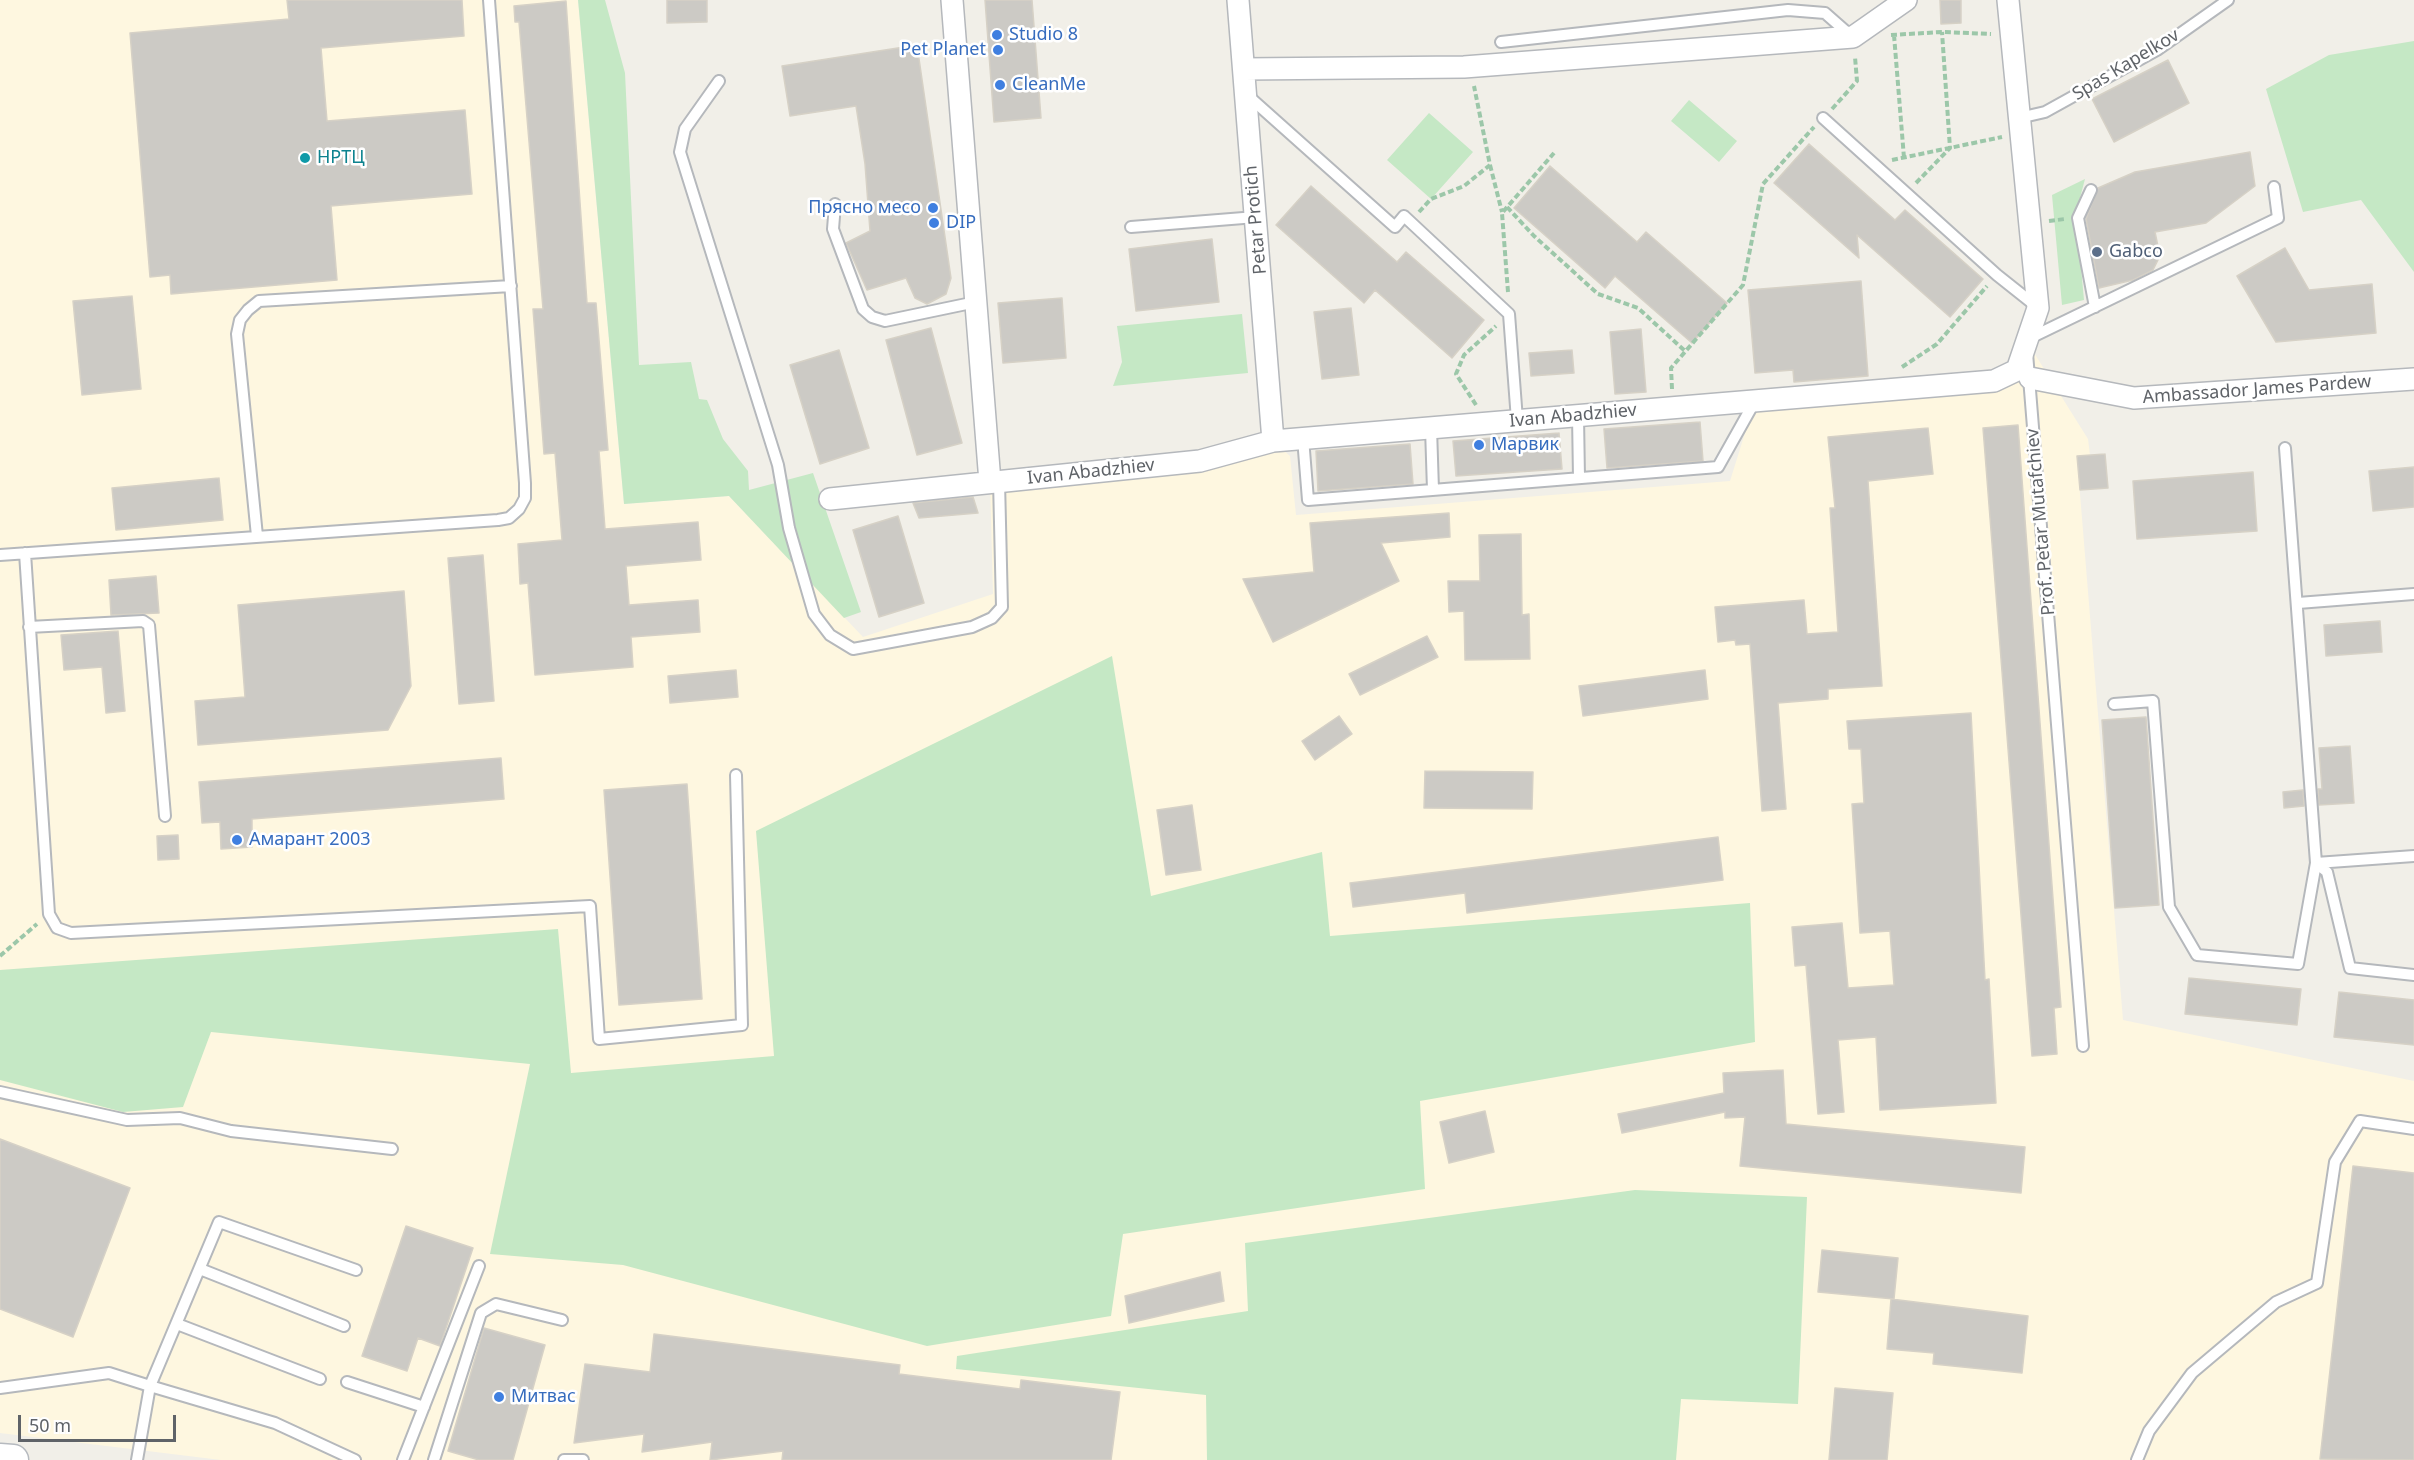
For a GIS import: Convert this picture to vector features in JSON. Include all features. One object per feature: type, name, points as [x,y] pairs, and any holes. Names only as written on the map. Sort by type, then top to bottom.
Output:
[{"type":"main road","points":[[0,1459],[14,1460]]},
{"type":"street","points":[[952,0],[976,302],[995,482]]},
{"type":"street","name":"Petar Protich","points":[[1238,0],[1273,441]]},
{"type":"street","points":[[1244,69],[1464,67],[1852,37],[1906,0]]},
{"type":"street","name":"Prof. Petar Mutafchiev","points":[[2008,0],[2038,308],[2026,340]]},
{"type":"street","name":"Ivan Abadzhiev","points":[[830,499],[1200,461],[1273,441],[1994,381],[2017,370],[2026,340]]},
{"type":"street","name":"Ambassador James Pardew","points":[[2030,378],[2134,398],[2414,379]]},
{"type":"lane","points":[[0,555],[498,520],[509,518],[519,509],[525,498],[525,483],[489,0]]},
{"type":"lane","name":"Spas Kapelkov","points":[[2020,125],[2157,50],[2228,0]]},
{"type":"lane","points":[[1501,42],[1788,10],[1825,13],[1852,37]]},
{"type":"lane","points":[[719,81],[685,129],[680,152],[778,465],[789,528],[814,614],[830,635],[853,649],[972,627],[992,618],[1002,607],[995,482]]},
{"type":"lane","points":[[1246,94],[1395,227],[1404,216],[1509,314],[1517,420]]},
{"type":"lane","points":[[1823,118],[1997,275],[2038,308]]},
{"type":"lane","points":[[2026,340],[2278,218],[2274,187]]},
{"type":"lane","points":[[2091,190],[2078,218],[2094,307]]},
{"type":"lane","points":[[835,204],[833,229],[863,309],[872,318],[885,321],[976,302]]},
{"type":"lane","points":[[1131,227],[1256,217]]},
{"type":"lane","points":[[257,536],[237,334],[240,320],[248,310],[259,301],[511,286]]},
{"type":"lane","name":"Prof. Petar Mutafchiev","points":[[2026,340],[2083,1046]]},
{"type":"lane","points":[[1303,438],[1308,500],[1718,467],[1755,401]]},
{"type":"lane","points":[[1578,416],[1579,478]]},
{"type":"lane","points":[[1431,428],[1433,490]]},
{"type":"lane","points":[[2114,704],[2153,701],[2169,907],[2197,955],[2298,964],[2316,863],[2285,448]]},
{"type":"lane","points":[[25,553],[49,914],[57,928],[71,933],[590,906],[599,1039],[742,1025],[736,775]]},
{"type":"lane","points":[[2298,603],[2414,594]]},
{"type":"lane","points":[[29,627],[143,621],[149,625],[165,816]]},
{"type":"lane","points":[[2316,863],[2414,856]]},
{"type":"lane","points":[[2316,863],[2327,872],[2350,968],[2414,975]]},
{"type":"lane","points":[[0,1092],[127,1120],[180,1118],[231,1131],[392,1149]]},
{"type":"lane","points":[[2137,1460],[2149,1431],[2192,1373],[2276,1302],[2317,1283],[2335,1162],[2360,1121],[2414,1129]]},
{"type":"lane","points":[[137,1460],[150,1386],[219,1222],[356,1270]]},
{"type":"lane","points":[[403,1460],[478,1266]]},
{"type":"lane","points":[[200,1269],[344,1326]]},
{"type":"lane","points":[[434,1460],[482,1313],[496,1304],[561,1320]]},
{"type":"lane","points":[[177,1324],[320,1379]]},
{"type":"lane","points":[[0,1388],[109,1373],[274,1423],[355,1460]]},
{"type":"lane","points":[[347,1382],[424,1407]]},
{"type":"lane","points":[[564,1460],[584,1460]]},
{"type":"path","points":[[1674,407],[1671,368],[1743,285],[1762,184],[1857,81],[1852,37],[1942,32],[2011,35]]},
{"type":"path","points":[[1907,193],[1950,148],[1942,32]]},
{"type":"path","points":[[1894,35],[1904,158]]},
{"type":"path","points":[[1464,67],[1473,84],[1502,213],[1509,314],[1464,355],[1456,374],[1487,423]]},
{"type":"path","points":[[1874,164],[1950,148],[2020,125]]},
{"type":"path","points":[[1502,213],[1554,153]]},
{"type":"path","points":[[1410,222],[1431,199],[1464,186],[1490,165]]},
{"type":"path","points":[[1507,207],[1534,236],[1598,294],[1638,308],[1685,351]]},
{"type":"path","points":[[2030,223],[2078,218]]},
{"type":"path","points":[[1900,368],[1936,344],[1997,275]]},
{"type":"path","points":[[0,956],[49,914]]},
{"type":"shaded area","points":[[0,0],[578,0],[624,504],[729,496],[863,637],[993,594],[990,482],[1273,441],[1290,456],[1296,515],[1730,481],[1755,401],[2017,370],[2026,340],[2088,439],[2090,455],[2077,457],[2123,1020],[2414,1081],[2414,1460],[221,1460],[0,1433]]},
{"type":"green space","points":[[578,0],[605,0],[625,73],[639,365],[691,362],[699,399],[707,400],[723,439],[748,471],[749,490],[813,473],[861,612],[844,618],[729,496],[624,504]]},
{"type":"green space","points":[[2414,41],[2414,272],[2361,200],[2303,212],[2266,89],[2329,55]]},
{"type":"green space","points":[[1689,100],[1737,141],[1719,162],[1671,121]]},
{"type":"green space","points":[[1429,113],[1473,152],[1431,199],[1387,160]]},
{"type":"green space","points":[[2085,179],[2076,213],[2084,300],[2062,305],[2052,195]]},
{"type":"green space","points":[[1242,314],[1248,373],[1113,386],[1122,362],[1117,326]]},
{"type":"green space","points":[[1112,656],[1151,896],[1322,852],[1330,936],[1750,903],[1755,1042],[1420,1101],[1425,1189],[1123,1234],[1111,1316],[927,1346],[623,1265],[490,1254],[530,1064],[211,1032],[183,1107],[123,1112],[0,1080],[0,970],[558,929],[571,1073],[774,1056],[756,831]]},
{"type":"green space","points":[[1635,1190],[1807,1197],[1798,1404],[1681,1399],[1676,1460],[1207,1460],[1206,1395],[956,1369],[957,1356],[1248,1311],[1245,1243]]},
{"type":"building","name":"НРТЦ","points":[[287,0],[462,0],[464,36],[321,48],[327,121],[465,110],[472,194],[331,206],[337,280],[171,294],[170,275],[150,277],[130,33],[289,19]]},
{"type":"building","points":[[667,0],[707,0],[707,22],[667,23]]},
{"type":"building","points":[[985,0],[1032,0],[1041,118],[994,122]]},
{"type":"building","points":[[1940,0],[1961,0],[1961,23],[1941,24]]},
{"type":"building","points":[[566,1],[587,303],[596,303],[608,450],[599,451],[605,529],[698,522],[701,560],[626,566],[629,605],[698,600],[700,632],[631,637],[633,667],[535,675],[528,583],[520,584],[518,544],[562,540],[555,453],[544,454],[533,309],[543,309],[519,22],[515,22],[514,6]]},
{"type":"building","points":[[917,45],[951,278],[946,294],[927,304],[915,298],[906,278],[867,290],[846,243],[870,231],[865,164],[856,106],[790,116],[782,66]]},
{"type":"building","points":[[2168,60],[2189,103],[2114,142],[2092,99]]},
{"type":"building","points":[[1809,144],[1895,220],[1905,210],[1983,279],[1950,317],[1857,235],[1859,258],[1774,183]]},
{"type":"building","points":[[2250,152],[2255,186],[2206,223],[2155,232],[2160,256],[2153,270],[2133,280],[2099,288],[2086,219],[2098,188],[2135,172]]},
{"type":"building","points":[[1550,166],[1637,242],[1646,232],[1727,303],[1692,343],[1615,276],[1605,288],[1514,208]]},
{"type":"building","points":[[1311,186],[1397,262],[1406,252],[1484,320],[1452,358],[1375,290],[1364,303],[1276,225]]},
{"type":"building","points":[[1212,239],[1219,302],[1136,311],[1129,249]]},
{"type":"building","points":[[2285,248],[2309,290],[2372,284],[2376,333],[2276,342],[2237,276]]},
{"type":"building","points":[[1861,281],[1868,376],[1794,382],[1793,370],[1755,373],[1748,290]]},
{"type":"building","points":[[132,296],[141,389],[82,395],[73,301]]},
{"type":"building","points":[[1062,298],[1066,358],[1003,363],[998,303]]},
{"type":"building","points":[[1351,308],[1359,375],[1322,379],[1314,312]]},
{"type":"building","points":[[931,328],[962,443],[917,455],[886,340]]},
{"type":"building","points":[[1641,329],[1646,392],[1615,394],[1610,332]]},
{"type":"building","points":[[839,350],[869,448],[820,464],[790,365]]},
{"type":"building","points":[[1572,350],[1574,373],[1531,376],[1529,353]]},
{"type":"building","points":[[1700,422],[1703,461],[1607,468],[1604,429]]},
{"type":"building","points":[[2018,425],[2061,1007],[2054,1008],[2057,1054],[2032,1056],[1983,428]]},
{"type":"building","points":[[1928,428],[1933,474],[1868,481],[1882,686],[1828,689],[1828,699],[1778,703],[1786,809],[1762,811],[1750,644],[1736,645],[1735,640],[1718,642],[1715,607],[1804,600],[1807,634],[1838,632],[1830,508],[1835,508],[1828,437]]},
{"type":"building","points":[[1559,433],[1562,469],[1456,476],[1453,441]]},
{"type":"building","points":[[1410,444],[1413,484],[1318,491],[1316,451]]},
{"type":"building","points":[[2105,454],[2108,488],[2080,490],[2077,456]]},
{"type":"building","points":[[2414,467],[2414,507],[2373,511],[2369,471]]},
{"type":"building","points":[[2253,472],[2257,531],[2137,539],[2133,481]]},
{"type":"building","points":[[219,478],[223,520],[116,530],[112,488]]},
{"type":"building","points":[[973,497],[978,513],[919,518],[913,503]]},
{"type":"building","points":[[1449,513],[1450,537],[1381,543],[1399,581],[1273,642],[1243,579],[1314,572],[1310,523]]},
{"type":"building","points":[[898,516],[924,603],[879,617],[853,530]]},
{"type":"building","points":[[1521,534],[1522,615],[1529,614],[1530,659],[1465,660],[1464,611],[1449,612],[1448,581],[1480,581],[1479,535]]},
{"type":"building","points":[[483,555],[494,701],[459,704],[448,558]]},
{"type":"building","points":[[156,576],[159,613],[111,615],[109,580]]},
{"type":"building","points":[[404,591],[411,686],[388,730],[198,745],[195,701],[245,697],[238,605]]},
{"type":"building","points":[[2380,621],[2382,652],[2326,656],[2324,625]]},
{"type":"building","points":[[118,631],[125,711],[106,713],[102,667],[64,670],[61,635]]},
{"type":"building","points":[[1427,636],[1438,657],[1360,695],[1349,674]]},
{"type":"building","points":[[736,670],[738,697],[670,703],[668,676]]},
{"type":"building","points":[[1705,670],[1708,699],[1583,716],[1579,686]]},
{"type":"building","points":[[1971,713],[1985,980],[1989,979],[1996,1103],[1880,1110],[1876,1037],[1838,1040],[1844,1112],[1818,1114],[1806,965],[1795,966],[1792,927],[1842,923],[1848,988],[1894,985],[1890,931],[1860,933],[1852,804],[1864,803],[1861,749],[1849,749],[1847,721]]},
{"type":"building","points":[[1339,716],[1352,734],[1315,760],[1302,741]]},
{"type":"building","points":[[2146,717],[2159,905],[2115,908],[2102,720]]},
{"type":"building","points":[[2350,746],[2354,803],[2319,805],[2318,789],[2322,789],[2319,748]]},
{"type":"building","points":[[501,758],[504,799],[252,819],[252,847],[221,849],[220,822],[202,823],[199,782]]},
{"type":"building","points":[[1425,771],[1533,772],[1532,809],[1424,808]]},
{"type":"building","points":[[687,784],[702,999],[619,1005],[604,790]]},
{"type":"building","points":[[2303,790],[2304,806],[2284,808],[2283,792]]},
{"type":"building","points":[[1192,805],[1201,870],[1166,875],[1157,810]]},
{"type":"building","points":[[178,835],[179,859],[158,860],[157,836]]},
{"type":"building","points":[[1718,837],[1723,880],[1467,913],[1465,893],[1353,907],[1350,883]]},
{"type":"building","points":[[2189,978],[2301,989],[2297,1025],[2185,1014]]},
{"type":"building","points":[[2339,992],[2414,1000],[2414,1045],[2334,1037]]},
{"type":"building","points":[[1783,1070],[1786,1124],[2025,1147],[2021,1193],[1740,1166],[1745,1117],[1725,1118],[1725,1112],[1622,1133],[1618,1114],[1724,1093],[1723,1073]]},
{"type":"building","points":[[1485,1111],[1494,1152],[1449,1163],[1440,1122]]},
{"type":"building","points":[[0,1139],[130,1188],[73,1337],[0,1309]]},
{"type":"building","points":[[2353,1166],[2414,1173],[2414,1460],[2320,1459]]},
{"type":"building","points":[[406,1226],[473,1248],[440,1346],[418,1338],[407,1371],[362,1356]]},
{"type":"building","points":[[1822,1250],[1898,1258],[1894,1299],[1818,1292]]},
{"type":"building","points":[[1220,1272],[1224,1301],[1129,1323],[1125,1296]]},
{"type":"building","points":[[1891,1299],[2028,1316],[2022,1373],[1933,1364],[1934,1353],[1887,1349]]},
{"type":"building","points":[[484,1328],[545,1345],[513,1460],[479,1460],[448,1451]]},
{"type":"building","points":[[654,1334],[900,1365],[899,1374],[1020,1389],[1021,1380],[1120,1392],[1111,1460],[782,1460],[783,1451],[710,1460],[712,1442],[642,1452],[644,1434],[574,1443],[585,1364],[650,1372]]},
{"type":"building","points":[[1835,1388],[1893,1393],[1887,1460],[1829,1460]]},
{"type":"place","name":"Studio 8","points":[[997,35]]},
{"type":"place","name":"Pet Planet","points":[[998,50]]},
{"type":"place","name":"CleanMe","points":[[1000,85]]},
{"type":"place","name":"НРТЦ","points":[[305,158]]},
{"type":"place","name":"Прясно месо","points":[[933,208]]},
{"type":"place","name":"DIP","points":[[934,223]]},
{"type":"place","name":"Gabco","points":[[2097,252]]},
{"type":"place","name":"Марвик","points":[[1479,445]]},
{"type":"place","name":"Амарант 2003","points":[[237,840]]},
{"type":"place","name":"Митвас","points":[[499,1397]]}]
